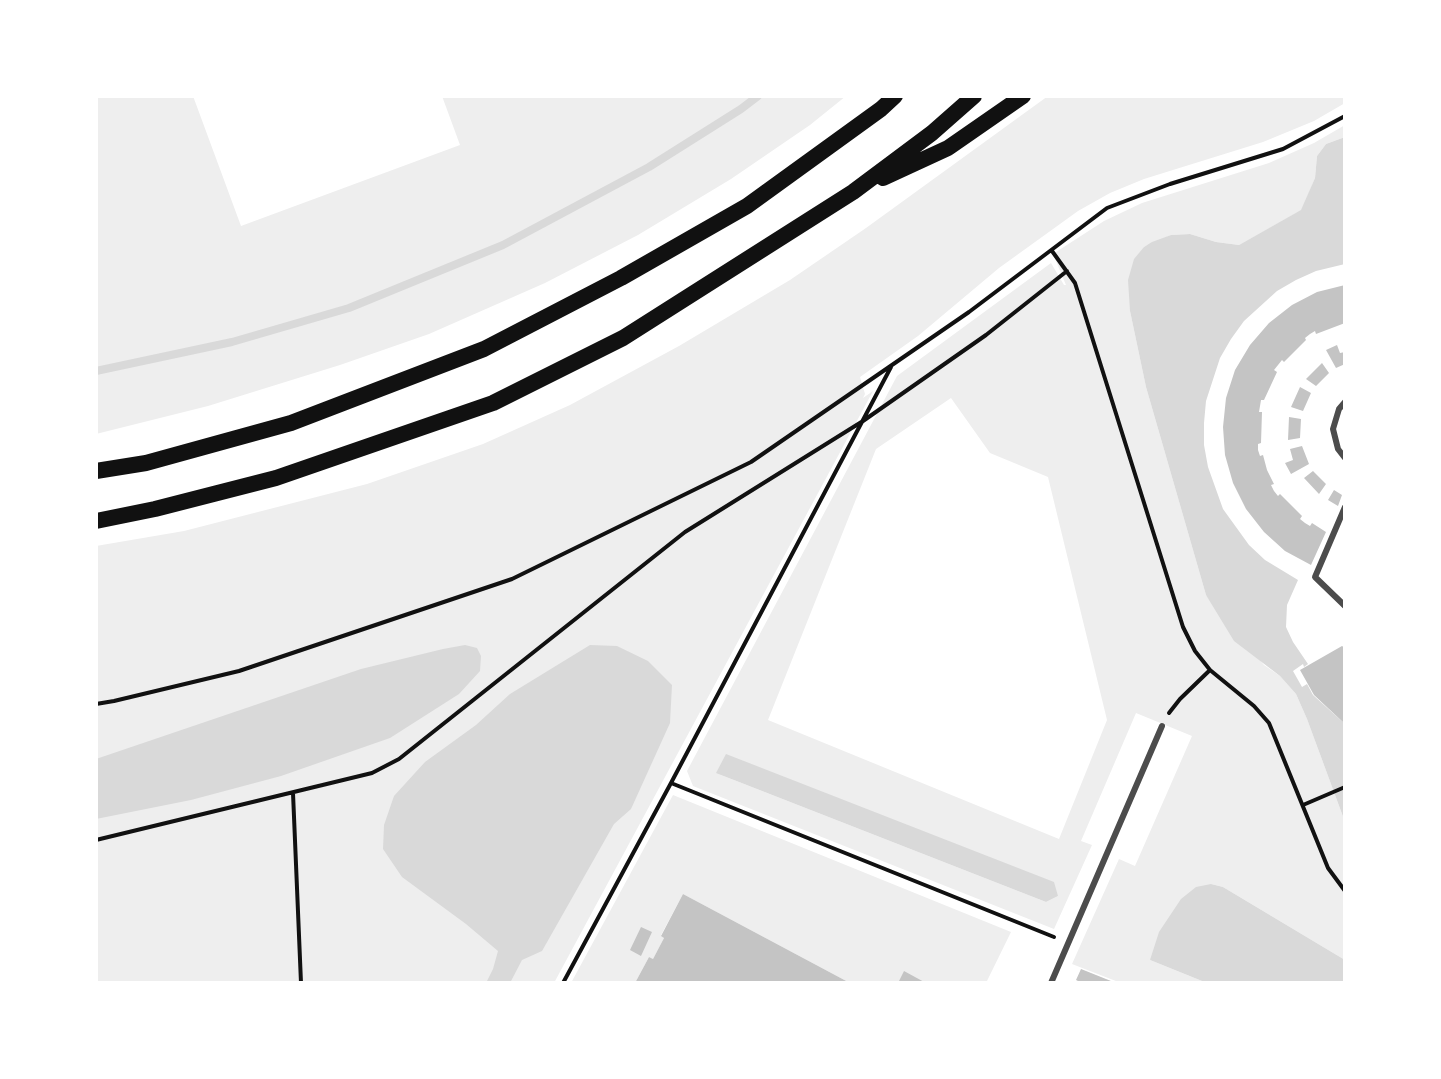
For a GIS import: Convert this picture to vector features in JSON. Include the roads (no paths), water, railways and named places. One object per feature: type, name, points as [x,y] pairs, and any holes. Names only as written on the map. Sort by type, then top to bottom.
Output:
[{"type":"highway","points":[[96,471],[146,463],[291,423],[484,349],[621,278],[747,206],[895,96]]},
{"type":"highway","points":[[96,521],[155,509],[276,478],[493,403],[623,338],[853,192],[932,133],[974,96]]},
{"type":"highway","points":[[853,192],[948,148],[1023,96]]},
{"type":"street","points":[[1345,402],[1339,409],[1333,429],[1338,449],[1345,458]]},
{"type":"street","points":[[1345,507],[1315,577],[1345,606]]},
{"type":"street","points":[[1051,983],[1162,726]]},
{"type":"waterway","points":[[96,371],[232,342],[349,308],[503,245],[649,167],[758,96]]}]
